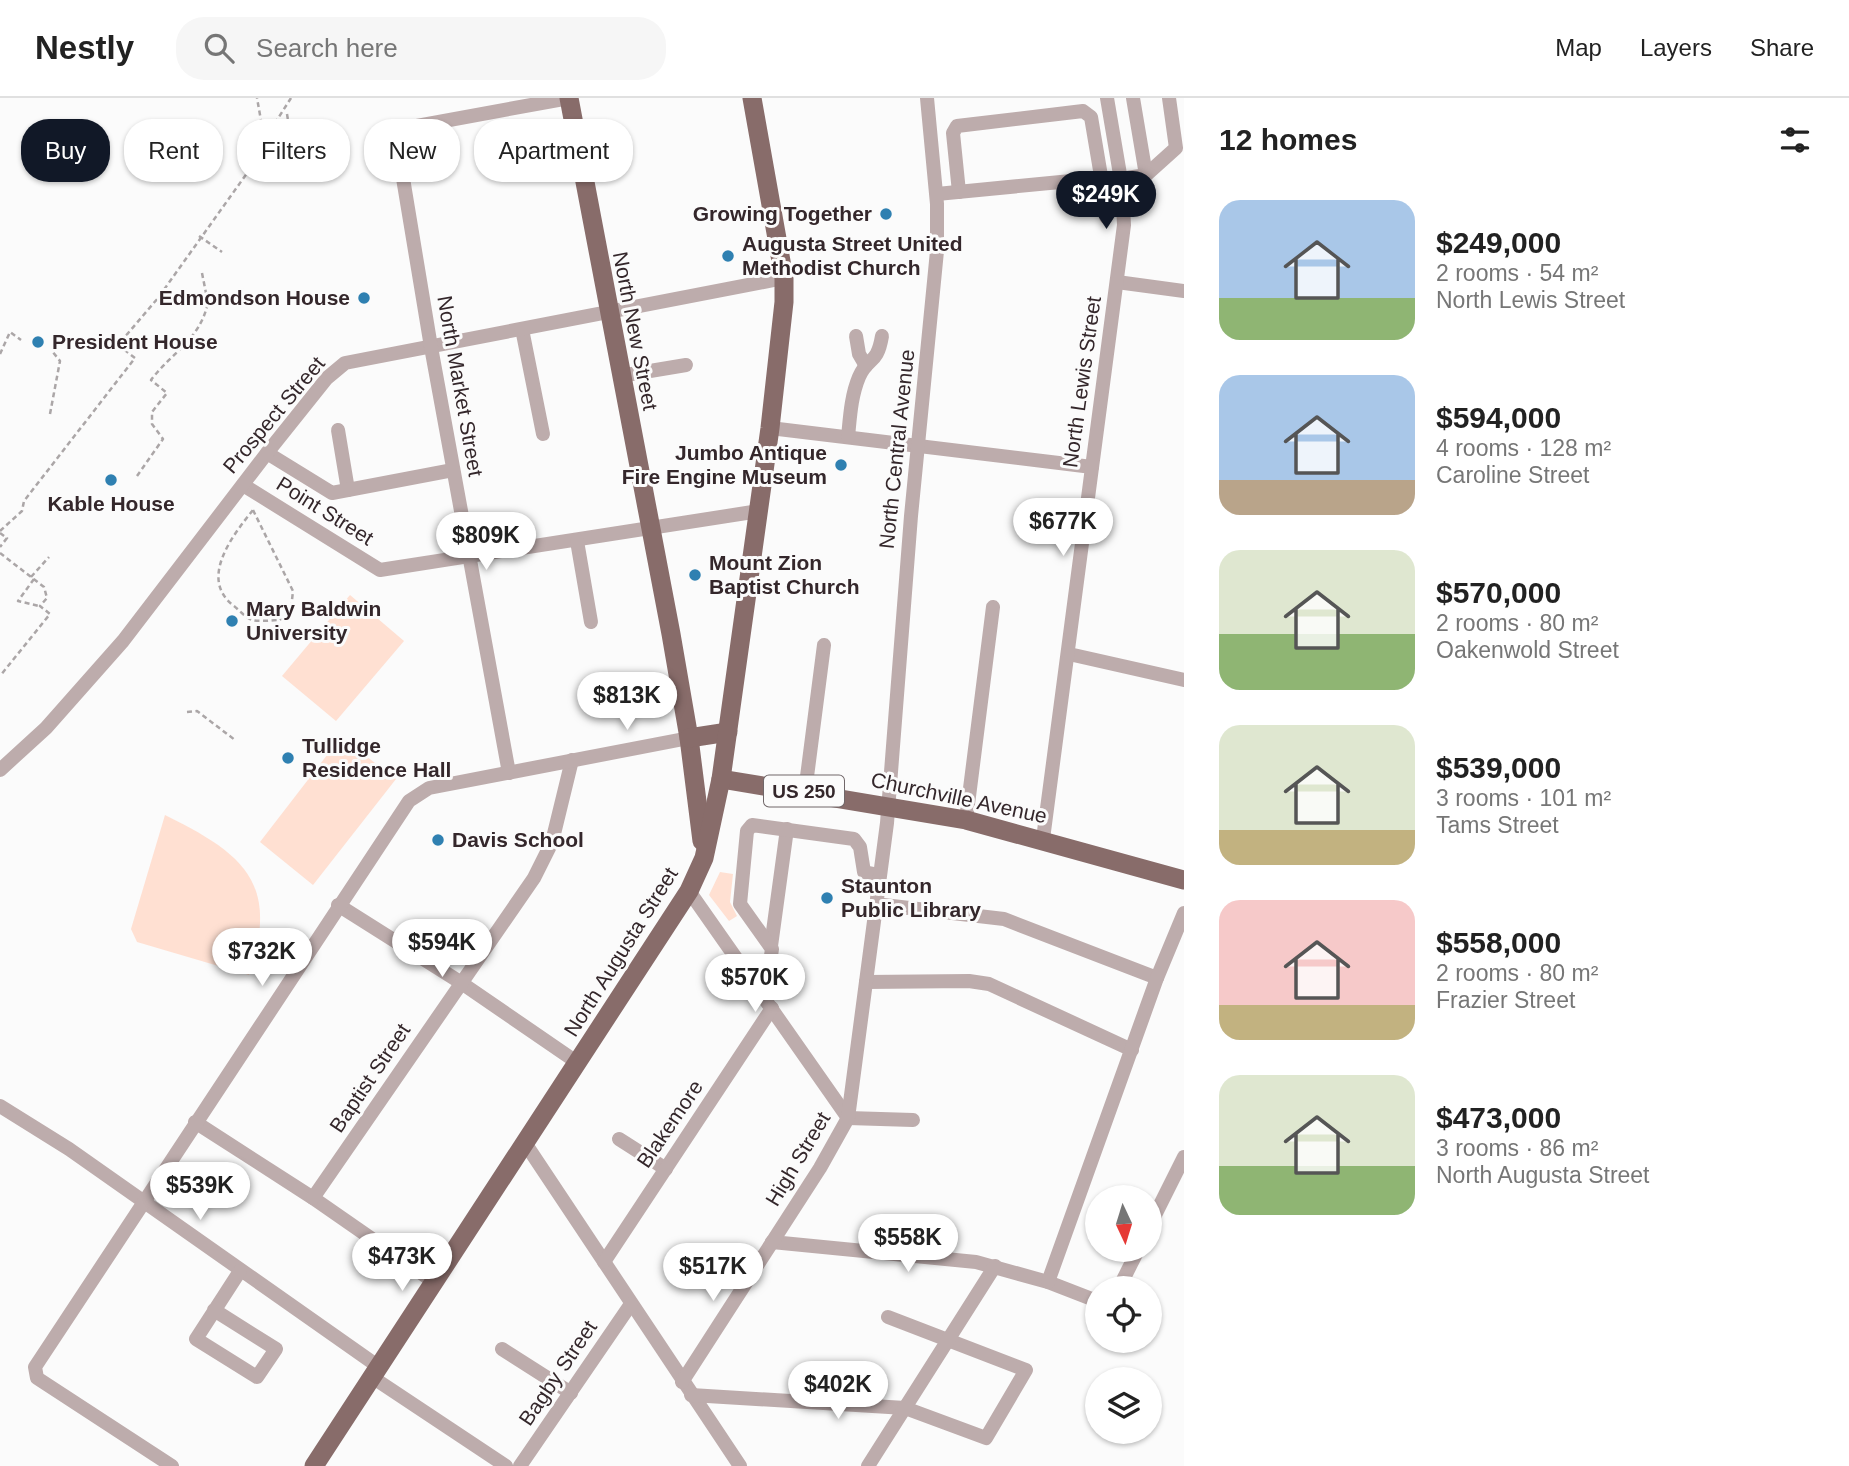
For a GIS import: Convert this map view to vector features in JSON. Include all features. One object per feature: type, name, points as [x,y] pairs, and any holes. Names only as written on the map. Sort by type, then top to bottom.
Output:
[{"type":"main road","name":"North New Street","points":[[569,98],[689,738],[704,859]]},
{"type":"main road","name":"North Augusta Street","points":[[314,1466],[689,891],[704,859],[721,779],[770,428],[784,278],[752,98]]},
{"type":"main road","points":[[689,738],[727,732]]},
{"type":"main road","name":"Churchville Avenue","points":[[721,779],[887,804],[966,820],[1043,839],[1184,880]]},
{"type":"street","name":"North Market Street","points":[[509,773],[430,347],[395,131],[569,98]]},
{"type":"street","name":"North Central Avenue","points":[[887,804],[937,251],[937,194],[927,98]]},
{"type":"street","name":"North Lewis Street","points":[[1043,839],[1124,225],[1121,180],[1107,98]]},
{"type":"street","points":[[1133,98],[1146,175]]},
{"type":"street","points":[[937,194],[1121,180],[1146,175],[1176,148],[1169,98]]},
{"type":"street","points":[[958,192],[953,133],[964,123],[1088,112],[1102,180],[1106,217]]},
{"type":"street","name":"Prospect Street","points":[[0,770],[46,729],[123,641],[267,453],[327,378],[345,363],[784,278]]},
{"type":"street","points":[[1117,282],[1184,290]]},
{"type":"street","points":[[522,329],[543,434]]},
{"type":"street","points":[[848,437],[854,389],[866,366],[879,355],[882,336]]},
{"type":"street","points":[[856,337],[859,354],[866,366]]},
{"type":"street","points":[[620,376],[686,365]]},
{"type":"street","points":[[770,428],[1092,467]]},
{"type":"street","points":[[338,430],[348,490]]},
{"type":"street","points":[[267,453],[332,493],[453,470]]},
{"type":"street","name":"Point Street","points":[[243,485],[380,570],[758,511]]},
{"type":"street","points":[[577,541],[591,622]]},
{"type":"street","points":[[966,820],[993,607]]},
{"type":"street","points":[[805,792],[824,645]]},
{"type":"street","points":[[1069,654],[1184,680]]},
{"type":"street","points":[[172,1466],[37,1378],[35,1367],[338,905],[415,794],[429,788],[689,738]]},
{"type":"street","name":"Baptist Street","points":[[313,1198],[534,878],[551,842],[572,760]]},
{"type":"street","name":"High Street","points":[[682,1382],[848,1118],[887,804]]},
{"type":"street","points":[[771,946],[740,904],[747,831],[757,824],[854,839],[860,847],[864,872],[879,875]]},
{"type":"street","points":[[753,982],[769,969],[787,829]]},
{"type":"street","points":[[689,891],[848,1118],[913,1120]]},
{"type":"street","points":[[875,904],[1004,919],[1157,978]]},
{"type":"street","points":[[338,905],[460,982],[578,1063]]},
{"type":"street","points":[[1048,1282],[1157,978],[1184,914]]},
{"type":"street","points":[[866,982],[969,981],[989,984],[1132,1050]]},
{"type":"street","name":"Blakemore","points":[[604,1262],[772,1008]]},
{"type":"street","points":[[1,1109],[69,1149],[506,1466]]},
{"type":"street","points":[[195,1122],[313,1198],[434,1282]]},
{"type":"street","points":[[619,1139],[666,1169]]},
{"type":"street","points":[[525,1143],[740,1466]]},
{"type":"street","points":[[1162,1205],[1181,1173],[1184,1157]]},
{"type":"street","points":[[772,1242],[995,1266],[1085,1296]]},
{"type":"street","points":[[868,1466],[995,1266]]},
{"type":"street","points":[[214,1310],[275,1349],[257,1377],[196,1339],[214,1310],[240,1271]]},
{"type":"street","name":"Bagby Street","points":[[520,1466],[631,1304]]},
{"type":"street","points":[[691,1395],[905,1408],[986,1438],[1026,1370],[888,1317]]},
{"type":"street","points":[[502,1349],[571,1393]]},
{"type":"path","points":[[257,98],[261,119]]},
{"type":"path","points":[[278,119],[291,98]]},
{"type":"path","points":[[287,114],[288,119]]},
{"type":"path","points":[[0,547],[7,538],[0,532],[22,511],[24,501],[135,358],[118,345],[158,298],[199,236],[240,182]]},
{"type":"path","points":[[199,236],[222,252]]},
{"type":"path","points":[[137,476],[163,439],[152,424],[152,412],[167,393],[151,380],[166,361],[185,346],[203,323],[208,303],[202,273]]},
{"type":"path","points":[[208,303],[223,296]]},
{"type":"path","points":[[0,354],[10,332],[21,340]]},
{"type":"path","points":[[50,414],[60,360],[52,351]]},
{"type":"path","points":[[253,510],[293,592],[291,609],[280,620],[251,620],[227,601],[219,581],[218,566],[234,533],[253,510],[264,498]]},
{"type":"path","points":[[0,553],[47,592],[40,606]]},
{"type":"path","points":[[0,676],[50,614],[40,606],[18,601],[49,557]]},
{"type":"path","points":[[187,712],[197,711],[236,740]]},
{"type":"shaded area","points":[[350,595],[404,641],[336,721],[282,676]]},
{"type":"shaded area","points":[[341,737],[396,779],[313,885],[260,842]]},
{"type":"shaded area","points":[[165,815],[216,844],[248,875],[257,894],[260,917],[258,943],[249,975],[137,942],[131,929]]},
{"type":"shaded area","points":[[720,872],[733,874],[730,902],[737,916],[729,921],[709,895]]},
{"type":"place","name":"Growing Together","points":[[886,214]]},
{"type":"place","name":"Augusta Street United Methodist Church","points":[[728,256]]},
{"type":"place","name":"Edmondson House","points":[[364,298]]},
{"type":"place","name":"President House","points":[[38,342]]},
{"type":"place","name":"Jumbo Antique Fire Engine Museum","points":[[841,465]]},
{"type":"place","name":"Kable House","points":[[111,480]]},
{"type":"place","name":"Mount Zion Baptist Church","points":[[695,575]]},
{"type":"place","name":"Mary Baldwin University","points":[[232,621]]},
{"type":"place","name":"Tullidge Residence Hall","points":[[288,758]]},
{"type":"place","name":"Davis School","points":[[438,840]]},
{"type":"place","name":"Staunton Public Library","points":[[827,898]]}]
